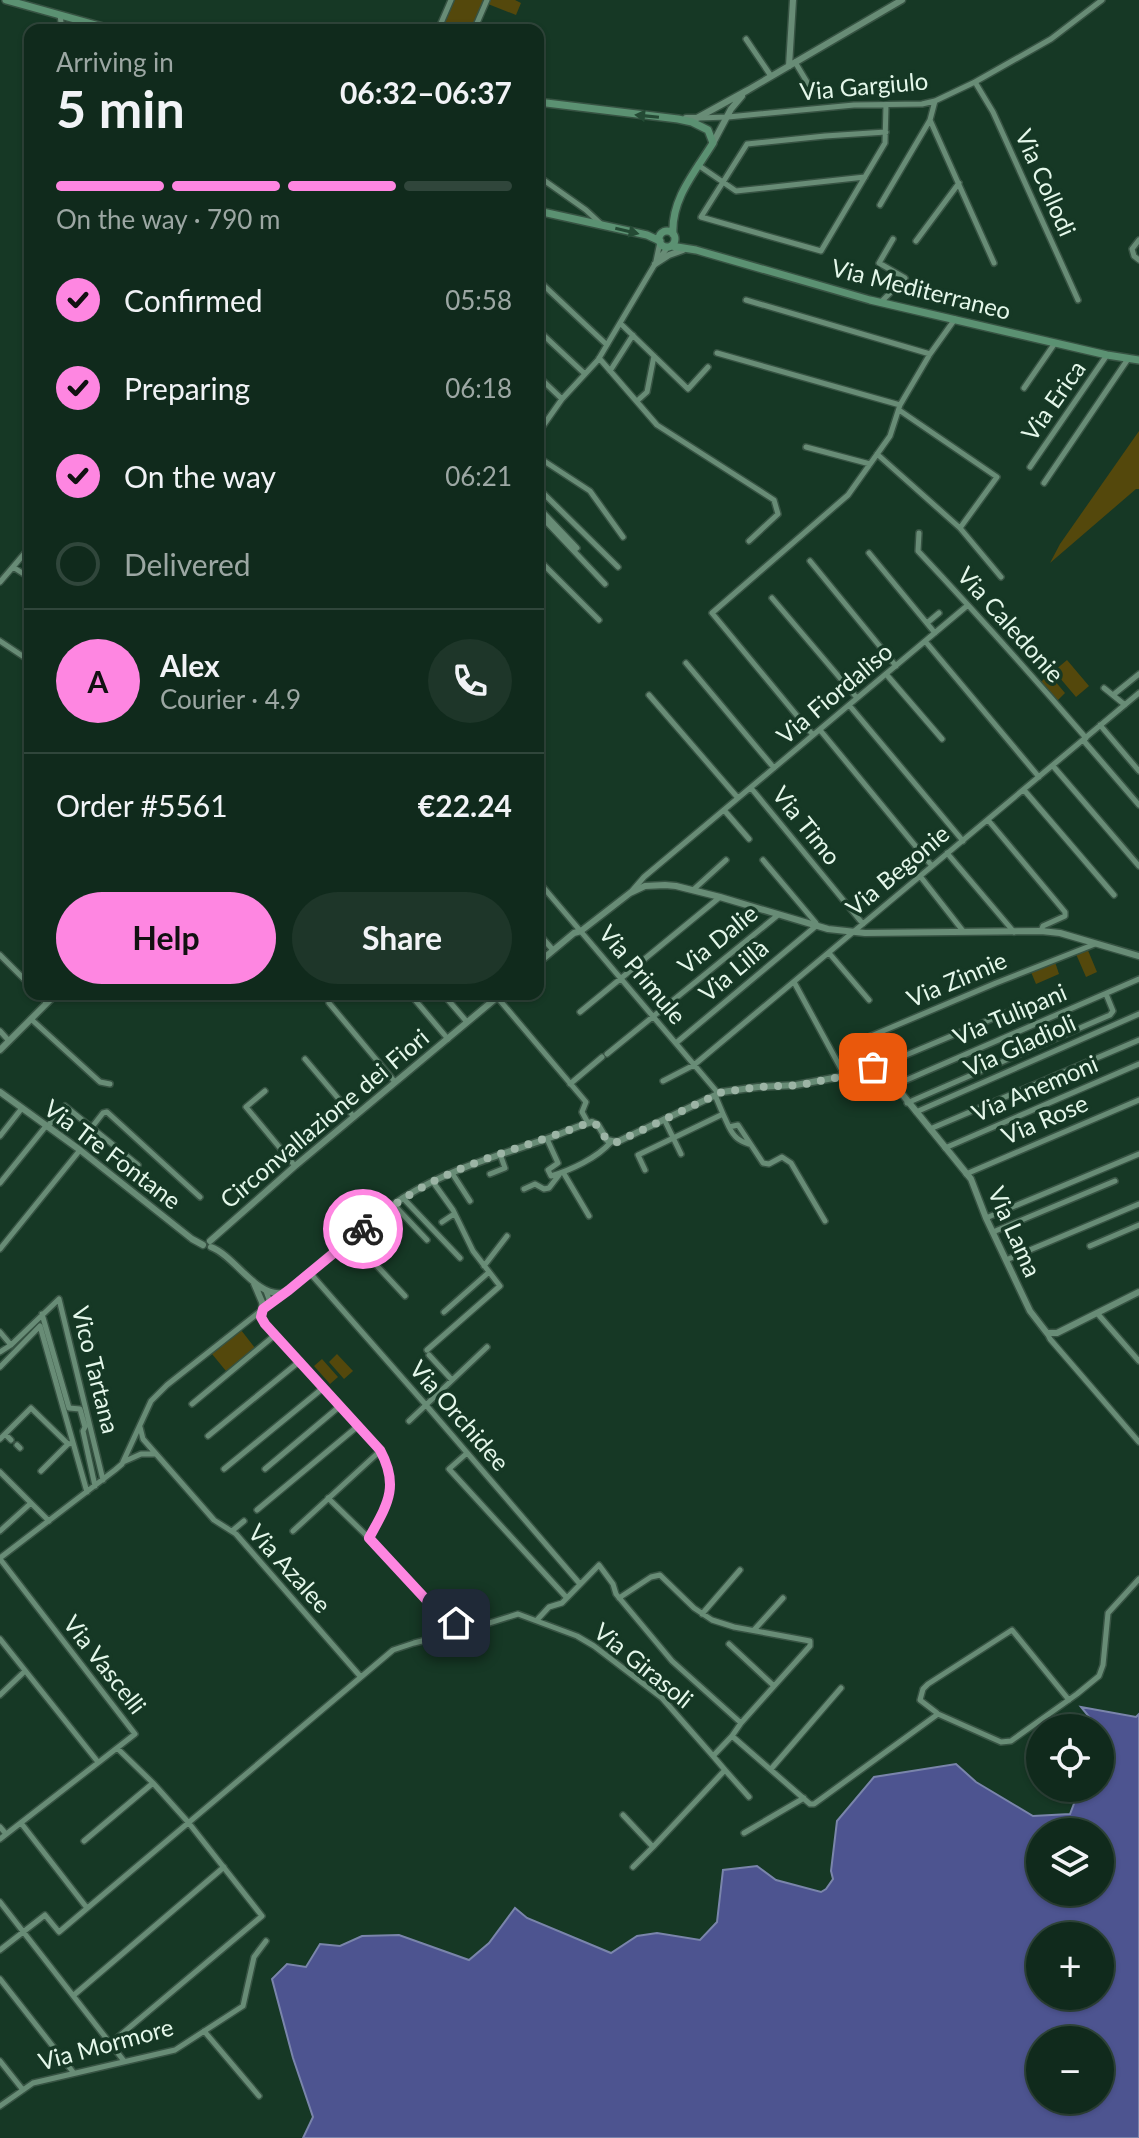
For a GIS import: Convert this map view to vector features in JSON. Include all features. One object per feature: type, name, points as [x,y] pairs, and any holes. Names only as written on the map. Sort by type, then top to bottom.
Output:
[{"type":"main road","points":[[6,0],[85,24]]},
{"type":"main road","points":[[544,103],[678,119],[708,130],[713,143],[683,188],[676,210],[675,241],[670,247]]},
{"type":"main road","points":[[544,212],[647,235],[663,246],[696,250]]},
{"type":"main road","points":[[660,242],[660,236],[669,232],[696,250]]},
{"type":"main road","name":"Via Mediterraneo","points":[[696,250],[880,303],[1139,360]]},
{"type":"street","points":[[441,24],[451,0]]},
{"type":"street","points":[[477,24],[487,0]]},
{"type":"street","points":[[793,0],[792,64],[810,87]]},
{"type":"street","points":[[678,119],[697,118],[902,0]]},
{"type":"street","name":"Via Gargiulo","points":[[697,118],[935,101],[1051,39],[1102,0]]},
{"type":"street","points":[[60,15],[61,24]]},
{"type":"street","points":[[746,39],[771,76]]},
{"type":"street","name":"Via Collodi","points":[[975,82],[993,112],[1078,300]]},
{"type":"street","points":[[713,143],[737,100],[748,90]]},
{"type":"street","points":[[880,205],[930,120],[935,101]]},
{"type":"street","points":[[886,105],[886,132],[885,143],[821,251],[701,217],[747,144],[886,132]]},
{"type":"street","points":[[930,120],[994,263]]},
{"type":"street","points":[[698,165],[736,191],[865,177]]},
{"type":"street","points":[[544,180],[603,226]]},
{"type":"street","points":[[916,241],[959,183]]},
{"type":"street","points":[[585,221],[586,210]]},
{"type":"street","points":[[880,303],[905,278],[879,263],[893,239]]},
{"type":"street","points":[[1139,240],[1132,249],[1139,260]]},
{"type":"street","points":[[655,264],[660,242]]},
{"type":"street","points":[[544,423],[599,358],[655,264],[670,247]]},
{"type":"street","points":[[655,264],[687,249]]},
{"type":"street","points":[[544,286],[607,345]]},
{"type":"street","points":[[746,300],[930,354]]},
{"type":"street","points":[[813,735],[712,613],[848,495],[890,436],[899,408],[930,354],[955,319]]},
{"type":"street","points":[[620,323],[688,389],[708,367]]},
{"type":"street","points":[[610,371],[633,335]]},
{"type":"street","points":[[544,336],[585,374]]},
{"type":"street","points":[[1024,388],[1055,343]]},
{"type":"street","points":[[717,353],[899,408],[997,477],[960,528]]},
{"type":"street","points":[[637,401],[647,392],[654,355]]},
{"type":"street","name":"Via Erica","points":[[1030,467],[1107,355]]},
{"type":"street","points":[[599,358],[657,425],[774,500],[778,514],[749,541]]},
{"type":"street","points":[[1044,483],[1128,359]]},
{"type":"street","points":[[544,382],[562,399]]},
{"type":"street","points":[[806,447],[870,464]]},
{"type":"street","points":[[877,454],[960,528],[1001,577]]},
{"type":"street","points":[[544,461],[590,491],[623,537]]},
{"type":"street","points":[[544,494],[618,567]]},
{"type":"street","points":[[544,513],[577,548]]},
{"type":"street","points":[[544,519],[605,584]]},
{"type":"street","name":"Via Caledonie","points":[[919,533],[918,551],[1084,739]]},
{"type":"street","points":[[869,553],[935,633]]},
{"type":"street","points":[[0,582],[24,554]]},
{"type":"street","points":[[810,561],[896,666]]},
{"type":"street","points":[[544,565],[599,620]]},
{"type":"street","points":[[13,567],[24,574]]},
{"type":"street","points":[[772,598],[857,698]]},
{"type":"street","name":"Via Fiordaliso","points":[[630,893],[644,877],[968,605]]},
{"type":"street","points":[[927,623],[939,613]]},
{"type":"street","points":[[0,641],[24,657]]},
{"type":"street","points":[[925,641],[1039,777]]},
{"type":"street","points":[[686,663],[774,768]]},
{"type":"street","points":[[886,674],[942,739]]},
{"type":"street","points":[[1113,695],[1139,674]]},
{"type":"street","points":[[1104,688],[1125,705]]},
{"type":"street","name":"Via Begonie","points":[[663,1081],[694,1065],[1139,693]]},
{"type":"street","points":[[649,695],[738,798]]},
{"type":"street","points":[[849,705],[963,841]]},
{"type":"street","points":[[1100,725],[1139,771]]},
{"type":"street","points":[[820,730],[932,866]]},
{"type":"street","points":[[1084,739],[1139,805]]},
{"type":"street","points":[[1053,766],[1139,866]]},
{"type":"street","name":"Via Timo","points":[[751,788],[863,924]]},
{"type":"street","points":[[1024,790],[1114,895]]},
{"type":"street","points":[[724,810],[749,839]]},
{"type":"street","points":[[988,820],[1065,912],[1065,916],[1043,926],[1041,931]]},
{"type":"street","points":[[947,853],[1015,932]]},
{"type":"street","points":[[692,890],[726,860]]},
{"type":"street","points":[[763,860],[816,926]]},
{"type":"street","points":[[920,876],[963,931]]},
{"type":"street","points":[[544,958],[630,893],[654,885],[676,886],[816,926],[852,933],[1041,931],[1060,933],[1139,956]]},
{"type":"street","name":"Via Primule","points":[[544,888],[694,1065],[716,1094],[729,1127],[738,1125],[763,1163],[769,1164],[782,1157],[791,1163],[825,1221]]},
{"type":"street","points":[[580,1012],[720,897]]},
{"type":"street","name":"Via Dalie","points":[[570,1084],[778,914]]},
{"type":"street","name":"Via Lillà","points":[[676,1043],[816,926]]},
{"type":"street","points":[[544,940],[553,950]]},
{"type":"street","name":"Via Zinnie","points":[[879,1069],[864,1039],[1095,944]]},
{"type":"street","points":[[829,953],[869,1000]]},
{"type":"street","points":[[0,955],[24,979]]},
{"type":"street","name":"Via Tulipani","points":[[895,1085],[1139,979]]},
{"type":"street","points":[[794,982],[845,1076]]},
{"type":"street","points":[[907,1103],[1110,1015],[1113,1011],[1106,994]]},
{"type":"street","points":[[44,1000],[47,1003]]},
{"type":"street","points":[[0,1050],[50,1000]]},
{"type":"street","points":[[415,1000],[448,1039]]},
{"type":"street","points":[[448,1000],[467,1022]]},
{"type":"street","name":"Circonvallazione dei Fiori","points":[[208,1244],[295,1166],[493,1000]]},
{"type":"street","points":[[503,1000],[586,1102],[582,1112],[588,1123]]},
{"type":"street","points":[[329,1003],[395,1082]]},
{"type":"street","points":[[253,1316],[259,1302],[289,1290],[403,1198],[500,1153],[594,1122],[604,1137],[617,1142],[716,1094],[796,1085],[873,1067],[879,1069],[1025,1005]]},
{"type":"street","name":"Via Gladioli","points":[[916,1112],[1139,1014]]},
{"type":"street","points":[[31,1019],[100,1082],[110,1084]]},
{"type":"street","points":[[0,1031],[9,1041]]},
{"type":"street","points":[[930,1129],[1139,1040]]},
{"type":"street","points":[[305,1059],[354,1117]]},
{"type":"street","name":"Via Anemoni","points":[[945,1148],[1139,1064]]},
{"type":"street","name":"Via Lama","points":[[879,1069],[971,1179],[1030,1311],[1047,1333]]},
{"type":"street","points":[[265,1091],[246,1107],[295,1166]]},
{"type":"street","name":"Via Tre Fontane","points":[[0,1092],[80,1150],[192,1239],[220,1250],[253,1281],[264,1301]]},
{"type":"street","name":"Via Rose","points":[[966,1174],[1139,1100]]},
{"type":"street","points":[[0,1183],[64,1106],[138,1165]]},
{"type":"street","points":[[0,1136],[22,1108]]},
{"type":"street","points":[[92,1127],[107,1112],[200,1197]]},
{"type":"street","points":[[645,1170],[638,1155],[723,1114]]},
{"type":"street","points":[[664,1119],[681,1154]]},
{"type":"street","points":[[547,1139],[558,1163],[548,1170],[551,1176],[586,1160],[611,1142]]},
{"type":"street","points":[[0,1249],[80,1150]]},
{"type":"street","points":[[490,1174],[505,1168],[500,1153]]},
{"type":"street","points":[[986,1218],[1139,1154]]},
{"type":"street","points":[[452,1173],[470,1201]]},
{"type":"street","points":[[524,1189],[535,1184],[549,1188],[561,1173]]},
{"type":"street","points":[[561,1173],[589,1216]]},
{"type":"street","points":[[993,1232],[1115,1181]]},
{"type":"street","points":[[433,1182],[473,1251],[500,1286],[428,1352],[452,1380]]},
{"type":"street","points":[[403,1198],[460,1258]]},
{"type":"street","points":[[1006,1260],[1139,1204]]},
{"type":"street","points":[[394,1205],[427,1240]]},
{"type":"street","points":[[442,1222],[454,1214]]},
{"type":"street","points":[[1090,1246],[1139,1225]]},
{"type":"street","points":[[484,1266],[507,1236]]},
{"type":"street","points":[[352,1239],[405,1296]]},
{"type":"street","name":"Via Orchidee","points":[[310,1273],[580,1584]]},
{"type":"street","points":[[444,1312],[489,1273]]},
{"type":"street","points":[[122,1464],[151,1401],[253,1316],[264,1301],[289,1290]]},
{"type":"street","points":[[1139,1292],[1057,1333],[1047,1333],[1139,1442]]},
{"type":"street","name":"Vico Tartana","points":[[0,1352],[59,1299],[103,1480]]},
{"type":"street","points":[[264,1301],[261,1317],[265,1324],[380,1450],[391,1476],[390,1490],[386,1506],[369,1538]]},
{"type":"street","points":[[1097,1313],[1139,1361]]},
{"type":"street","points":[[42,1314],[69,1408],[80,1409],[95,1486]]},
{"type":"street","points":[[0,1367],[40,1326],[70,1444],[87,1492]]},
{"type":"street","points":[[0,1332],[11,1345]]},
{"type":"street","points":[[192,1404],[275,1335]]},
{"type":"street","points":[[409,1421],[487,1347]]},
{"type":"street","points":[[208,1436],[300,1361]]},
{"type":"street","points":[[224,1469],[323,1388]]},
{"type":"street","points":[[265,1469],[340,1406]]},
{"type":"street","points":[[11,1440],[2,1436],[31,1408],[70,1444]]},
{"type":"street","name":"Via Azalee","points":[[139,1425],[143,1439],[214,1520],[232,1531],[360,1676]]},
{"type":"street","points":[[257,1510],[358,1426]]},
{"type":"street","points":[[134,1437],[143,1439]]},
{"type":"street","points":[[41,1471],[70,1444]]},
{"type":"street","points":[[129,1448],[135,1453],[156,1454]]},
{"type":"street","points":[[293,1531],[380,1450]]},
{"type":"street","points":[[467,1453],[449,1469],[567,1598]]},
{"type":"street","points":[[0,1558],[122,1464],[141,1454]]},
{"type":"street","points":[[0,1472],[49,1521]]},
{"type":"street","points":[[328,1498],[432,1606],[470,1629]]},
{"type":"street","points":[[0,1531],[31,1503]]},
{"type":"street","points":[[232,1531],[244,1521]]},
{"type":"street","name":"Via Vascelli","points":[[0,1558],[135,1734],[3,1836]]},
{"type":"street","points":[[537,1620],[549,1607],[562,1603],[599,1565],[619,1598],[672,1661],[741,1723]]},
{"type":"street","points":[[702,1614],[740,1570]]},
{"type":"street","name":"Via Girasoli","points":[[619,1598],[651,1577],[660,1575],[702,1614],[724,1625],[810,1641],[810,1646],[732,1736]]},
{"type":"street","points":[[1069,1700],[1012,1630],[928,1684],[920,1700],[938,1714],[1006,1743],[1069,1700],[1099,1676],[1103,1665],[1108,1613],[1139,1579]]},
{"type":"street","points":[[754,1630],[783,1598]]},
{"type":"street","name":"Via Girasoli","points":[[23,1932],[45,1915],[59,1932],[393,1650],[518,1614],[585,1641],[662,1698],[749,1797]]},
{"type":"street","points":[[0,1639],[98,1762]]},
{"type":"street","points":[[729,1644],[774,1686]]},
{"type":"street","points":[[0,1695],[25,1671]]},
{"type":"street","points":[[771,1769],[841,1688]]},
{"type":"street","points":[[713,1756],[732,1736],[810,1804],[814,1804],[938,1714]]},
{"type":"street","points":[[111,2043],[262,1916],[188,1822],[117,1748]]},
{"type":"street","points":[[633,1867],[725,1770]]},
{"type":"street","points":[[84,1841],[153,1783]]},
{"type":"street","points":[[744,1833],[804,1798]]},
{"type":"street","points":[[623,1815],[653,1847]]},
{"type":"street","points":[[21,1823],[87,1908]]},
{"type":"street","points":[[0,1827],[3,1836]]},
{"type":"street","points":[[74,1995],[224,1867]]},
{"type":"street","points":[[0,1902],[124,2061]]},
{"type":"street","points":[[0,1950],[23,1932]]},
{"type":"street","name":"Via Mormore","points":[[0,2106],[33,2083],[175,2050],[243,2006],[254,1957],[266,1941]]},
{"type":"street","points":[[0,1979],[73,2073]]},
{"type":"street","points":[[204,2031],[259,2096]]},
{"type":"street","points":[[0,2061],[23,2090]]},
{"type":"shaded area","points":[[452,0],[484,0],[474,24],[442,24]]},
{"type":"shaded area","points":[[490,0],[515,0],[521,3],[516,15],[488,4]]},
{"type":"shaded area","points":[[1139,431],[1139,489],[1050,563],[1060,544]]},
{"type":"shaded area","points":[[1067,660],[1089,686],[1076,697],[1054,671]]},
{"type":"shaded area","points":[[1049,674],[1065,693],[1057,701],[1041,682]]},
{"type":"shaded area","points":[[1087,948],[1097,972],[1086,977],[1076,954]]},
{"type":"shaded area","points":[[1055,962],[1059,974],[1036,984],[1031,972]]},
{"type":"shaded area","points":[[241,1330],[255,1348],[226,1371],[212,1354]]},
{"type":"shaded area","points":[[337,1354],[353,1371],[344,1379],[329,1362]]},
{"type":"shaded area","points":[[322,1359],[338,1377],[330,1384],[314,1366]]},
{"type":"water","points":[[1081,1707],[1136,1717],[1139,1714],[1139,2138],[303,2138],[313,2117],[272,1979],[287,1964],[306,1967],[320,1944],[340,1946],[362,1936],[399,1935],[469,1960],[489,1943],[515,1908],[527,1918],[611,1953],[637,1936],[657,1933],[700,1940],[717,1922],[723,1870],[757,1866],[776,1880],[821,1892],[826,1889],[833,1879],[831,1871],[837,1821],[874,1777],[956,1764],[976,1782],[1033,1816],[1070,1814],[1075,1802],[1114,1802],[1114,1714],[1087,1714]]},
{"type":"way so far","points":[[363,1229],[403,1198],[433,1182],[500,1153],[588,1123],[594,1122],[607,1140],[617,1142],[722,1092],[801,1085],[873,1067]]},
{"type":"route","points":[[363,1229],[263,1309],[261,1317],[380,1450],[391,1476],[390,1490],[386,1506],[369,1538],[432,1606],[456,1623]]}]
